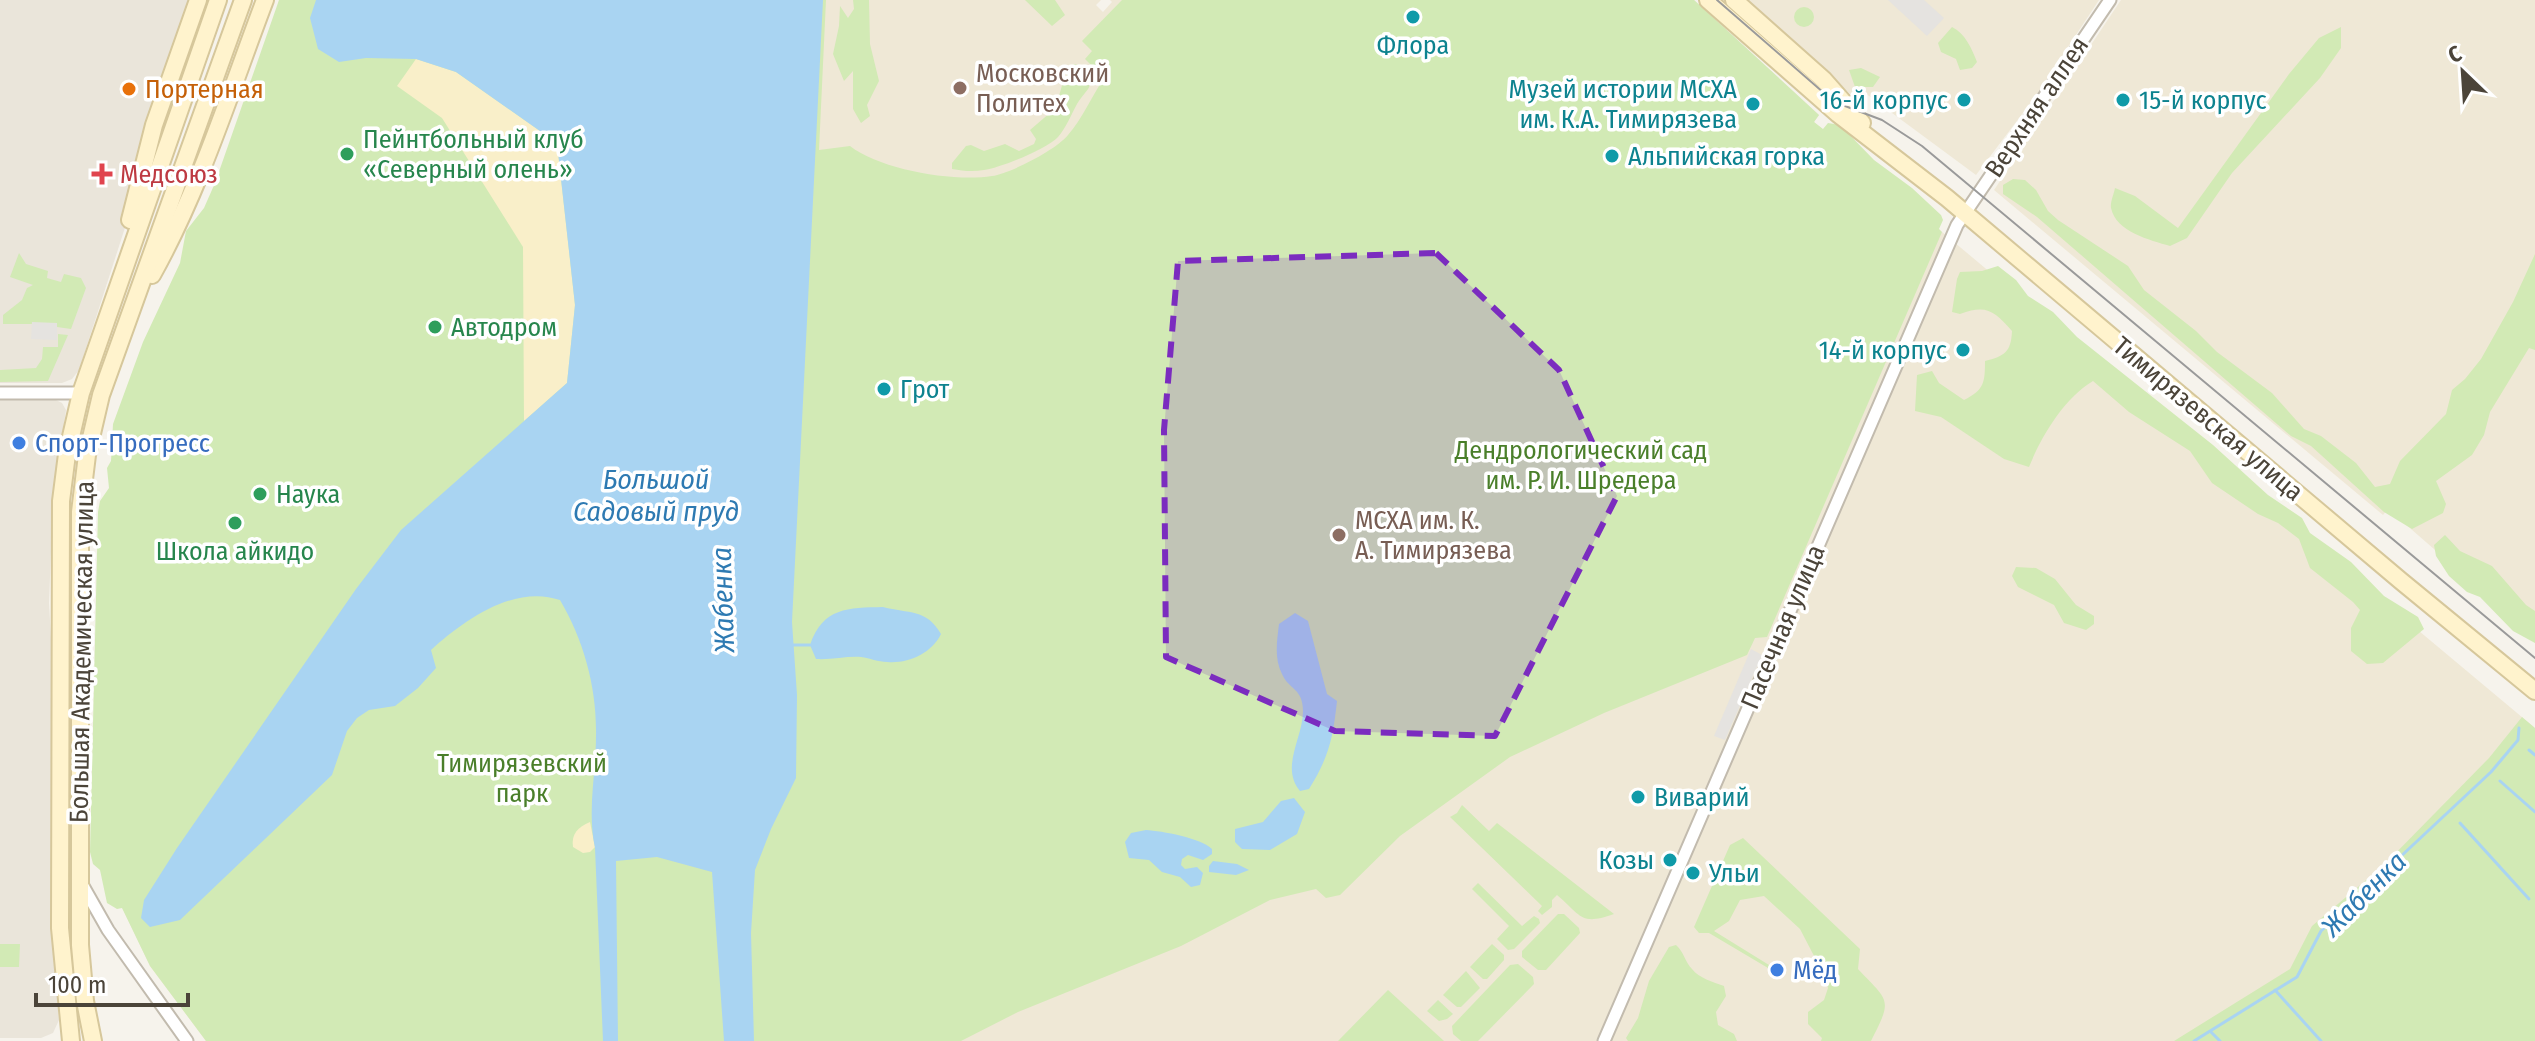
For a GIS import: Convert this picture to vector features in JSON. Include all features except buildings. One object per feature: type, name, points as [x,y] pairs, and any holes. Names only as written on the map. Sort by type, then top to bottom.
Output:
[{"type":"main road","points":[[108,321],[154,125],[198,0]]},
{"type":"main road","name":"Большая Академическая улица","points":[[72,1041],[60,928],[61,501],[67,454],[81,393],[218,0]]},
{"type":"main road","name":"Большая Академическая улица","points":[[93,1040],[85,1001],[80,945],[79,875],[80,512],[87,455],[101,395],[243,0]]},
{"type":"main road","points":[[128,319],[167,248],[265,0]]},
{"type":"main road","name":"Тимирязевская улица","points":[[1708,0],[1838,114],[1964,213],[2535,691]]},
{"type":"main road","name":"Тимирязевская улица","points":[[1734,0],[1824,80],[1881,146]]},
{"type":"street","name":"Верхняя аллея","points":[[1964,213],[2110,0]]},
{"type":"street","name":"Пасечная улица","points":[[1604,1041],[1964,213]]},
{"type":"street","points":[[0,393],[81,393]]},
{"type":"street","points":[[79,875],[87,897],[108,930],[187,1041]]},
{"type":"street","points":[[80,945],[85,928],[89,925],[108,930]]},
{"type":"street","points":[[72,1041],[93,1040]]},
{"type":"highlighted area","points":[[1436,253],[1559,370],[1617,496],[1495,736],[1335,731],[1166,657],[1164,430],[1178,261]]},
{"type":"shaded area","points":[[0,0],[192,0],[132,206],[79,370],[72,379],[62,383],[0,383]]},
{"type":"shaded area","name":"МСХА им. К. А. Тимирязева","points":[[279,0],[1101,0],[1096,5],[1103,12],[1112,2],[1110,0],[1694,0],[1819,115],[1814,122],[2535,728],[2535,1041],[206,1041],[150,966],[121,905]]},
{"type":"shaded area","points":[[1747,0],[2099,0],[2035,97],[1976,175],[1865,93],[1858,101]]},
{"type":"shaded area","points":[[1888,0],[1924,0],[1944,18],[1927,36]]},
{"type":"shaded area","points":[[2121,0],[2535,0],[2535,637],[2388,509],[2383,515],[1994,190]]},
{"type":"shaded area","points":[[32,322],[57,323],[57,340],[31,339]]},
{"type":"shaded area","points":[[0,399],[54,399],[62,403],[66,410],[53,500],[49,603],[54,690],[51,931],[59,1020],[53,1033],[41,1038],[0,1038]]},
{"type":"shaded area","points":[[1751,649],[1762,655],[1725,740],[1714,736]]},
{"type":"green space","name":"МСХА им. К. А. Тимирязева","points":[[279,0],[826,0],[819,150],[850,146],[898,168],[976,177],[992,176],[1021,166],[1044,154],[1068,135],[1104,78],[1085,59],[1092,51],[1082,41],[1122,0],[1694,0],[1819,115],[1814,122],[1823,129],[1828,123],[1840,125],[1874,160],[1912,188],[1941,215],[1943,220],[1939,229],[1942,232],[1767,637],[1755,638],[1747,655],[1604,713],[1510,757],[1400,836],[1340,895],[1326,898],[1316,889],[1270,900],[1181,946],[1018,1012],[961,1041],[206,1041],[150,966],[122,908],[117,909],[107,903],[100,870],[93,864],[90,852],[98,512],[100,501],[109,488],[107,468],[111,461],[113,424],[143,342],[180,263],[186,231],[204,208],[215,183]]},
{"type":"green space","points":[[853,0],[869,0],[870,44],[879,81],[867,105],[870,116],[861,123],[853,109],[853,71],[844,81],[833,54],[840,6],[848,18],[854,9]]},
{"type":"green space","points":[[1025,0],[1055,0],[1065,15],[1052,26]]},
{"type":"green space","points":[[1804,7],[1811,10],[1814,17],[1811,24],[1804,27],[1797,24],[1794,17],[1797,10]]},
{"type":"green space","points":[[1952,27],[1964,37],[1973,52],[1977,62],[1972,68],[1960,70],[1956,59],[1941,52],[1938,43]]},
{"type":"green space","points":[[2341,27],[2341,48],[2320,78],[2232,173],[2187,238],[2170,246],[2135,234],[2120,223],[2111,208],[2115,188],[2135,196],[2178,228],[2289,74],[2319,38]]},
{"type":"green space","points":[[1074,64],[1084,67],[1090,84],[1058,137],[1034,152],[1001,166],[976,171],[952,169],[952,163],[966,146],[984,151],[1005,144],[1019,151],[1034,144],[1036,139],[1030,130],[1057,103],[1063,82]]},
{"type":"green space","points":[[1861,68],[1880,77],[1873,87],[1855,87],[1849,70]]},
{"type":"green space","points":[[2013,179],[2025,180],[2058,220],[2128,266],[2144,290],[2196,331],[2217,352],[2272,393],[2304,429],[2321,436],[2356,463],[2375,487],[2390,484],[2400,461],[2446,414],[2452,390],[2481,359],[2535,254],[2535,350],[2529,348],[2490,412],[2484,435],[2472,455],[2436,481],[2446,504],[2443,513],[2412,529],[2384,512],[2311,446],[2291,436],[2037,217],[2003,194],[2003,185]]},
{"type":"green space","points":[[19,253],[26,264],[48,271],[47,278],[61,282],[64,274],[81,278],[86,288],[71,329],[57,327],[57,324],[3,324],[3,315],[22,300],[27,288],[33,285],[10,277]]},
{"type":"green space","points":[[1998,266],[2016,280],[2028,296],[2053,312],[2077,337],[2213,445],[2268,495],[2302,518],[2310,533],[2351,562],[2384,596],[2418,617],[2424,629],[2383,663],[2367,664],[2351,651],[2351,628],[2360,610],[2310,568],[2299,539],[2212,483],[2190,451],[2129,412],[2093,381],[2072,397],[2055,419],[2029,467],[2004,459],[1941,417],[1915,411],[1917,375],[1932,371],[1939,383],[1964,400],[1982,385],[1985,361],[2002,355],[2008,348],[2012,331],[1995,314],[1984,310],[1960,314],[1952,312],[1960,272],[1982,271]]},
{"type":"green space","points":[[58,334],[68,335],[48,381],[0,382],[0,370],[36,368],[42,359],[43,347],[58,347]]},
{"type":"green space","points":[[2445,535],[2460,551],[2492,566],[2535,611],[2535,643],[2513,631],[2480,597],[2467,592],[2449,576],[2436,556],[2434,545]]},
{"type":"green space","points":[[2016,567],[2036,568],[2055,579],[2076,605],[2094,616],[2094,624],[2086,630],[2064,623],[2054,605],[2018,587],[2012,576]]},
{"type":"green space","points":[[2522,717],[2535,728],[2535,1041],[2174,1041],[2290,969],[2312,926],[2385,864],[2489,758]]},
{"type":"green space","points":[[1462,805],[1489,831],[1497,823],[1614,914],[1594,919],[1582,917],[1557,895],[1552,900],[1552,907],[1542,915],[1538,911],[1542,906],[1450,817]]},
{"type":"green space","points":[[1743,838],[1860,949],[1858,969],[1882,995],[1885,1008],[1871,1041],[1821,1041],[1822,1038],[1808,1024],[1808,1012],[1824,1000],[1828,988],[1825,977],[1800,929],[1764,896],[1740,900],[1729,921],[1714,931],[1769,965],[1768,968],[1709,933],[1699,933],[1694,927],[1730,845]]},
{"type":"green space","points":[[1478,883],[1522,926],[1534,916],[1539,919],[1540,923],[1514,949],[1508,950],[1497,939],[1509,926],[1472,889]]},
{"type":"green space","points":[[1558,914],[1564,914],[1579,928],[1580,933],[1546,970],[1538,970],[1522,957],[1522,951]]},
{"type":"green space","points":[[0,944],[20,944],[19,967],[0,967]]},
{"type":"green space","points":[[1492,944],[1504,955],[1504,960],[1487,979],[1483,979],[1470,967]]},
{"type":"green space","points":[[1676,945],[1695,972],[1724,986],[1726,996],[1716,1012],[1718,1025],[1734,1034],[1737,1041],[1628,1041],[1626,1038],[1638,1018],[1649,981],[1669,947]]},
{"type":"green space","points":[[1518,964],[1533,977],[1534,984],[1478,1041],[1461,1041],[1453,1034],[1452,1026],[1510,965]]},
{"type":"green space","points":[[1466,971],[1480,988],[1461,1007],[1457,1007],[1443,995]]},
{"type":"green space","points":[[1388,990],[1444,1041],[1338,1041]]},
{"type":"green space","points":[[1438,1000],[1453,1014],[1439,1021],[1427,1011]]},
{"type":"sand","points":[[416,59],[456,72],[557,143],[575,305],[567,383],[524,421],[523,247],[442,118],[397,86]]},
{"type":"sand","points":[[590,822],[595,847],[583,853],[573,847],[573,838],[579,829]]},
{"type":"water","name":"Большой Садовый пруд","points":[[316,0],[823,0],[792,622],[797,695],[796,778],[755,870],[751,933],[754,1041],[724,1041],[712,872],[657,857],[616,861],[618,1041],[603,1041],[592,820],[596,736],[594,700],[582,648],[568,616],[560,600],[543,596],[507,601],[490,608],[444,639],[431,650],[436,668],[418,688],[395,706],[369,710],[357,718],[347,731],[332,775],[180,920],[150,927],[141,918],[144,900],[177,848],[356,589],[401,530],[567,383],[575,305],[557,143],[456,72],[416,59],[366,58],[339,62],[318,49],[310,18]]},
{"type":"water","points":[[883,607],[923,616],[941,634],[925,652],[903,661],[884,662],[856,657],[816,659],[810,645],[822,623],[848,609]]},
{"type":"water","points":[[1295,613],[1308,621],[1327,694],[1337,701],[1326,757],[1309,789],[1300,791],[1294,782],[1292,762],[1302,721],[1302,703],[1282,674],[1277,649],[1279,624]]},
{"type":"water","points":[[1294,798],[1305,812],[1297,834],[1270,850],[1242,849],[1235,842],[1235,829],[1263,822],[1281,801]]},
{"type":"water","points":[[1146,830],[1191,838],[1212,849],[1212,854],[1203,860],[1188,855],[1182,859],[1181,865],[1185,869],[1197,867],[1203,873],[1200,885],[1191,887],[1180,877],[1162,872],[1149,860],[1129,858],[1125,842],[1131,833]]},
{"type":"water","points":[[1213,861],[1237,864],[1249,870],[1236,875],[1209,872]]},
{"type":"waterway","points":[[793,645],[810,645]]},
{"type":"waterway","name":"Жабенка","points":[[2194,1041],[2297,977],[2321,931],[2491,772],[2518,740],[2519,728]]},
{"type":"waterway","points":[[2529,750],[2535,755]]},
{"type":"waterway","points":[[2500,781],[2535,812]]},
{"type":"waterway","points":[[2460,823],[2529,899]]},
{"type":"waterway","points":[[2275,990],[2321,1041]]},
{"type":"waterway","points":[[2211,1032],[2220,1041]]},
{"type":"tram line","points":[[1717,0],[1824,93],[1845,106],[1882,120],[1922,146],[2535,658]]},
{"type":"place","name":"Флора","points":[[1413,17]]},
{"type":"place","name":"Московский Политех","points":[[960,88]]},
{"type":"place","name":"Портерная","points":[[129,89]]},
{"type":"place","name":"16-й корпус","points":[[1964,100]]},
{"type":"place","name":"15-й корпус","points":[[2123,100]]},
{"type":"place","name":"Музей истории МСХА им. К.А. Тимирязева","points":[[1753,104]]},
{"type":"place","name":"Пейнтбольный клуб «Северный олень»","points":[[347,154]]},
{"type":"place","name":"Альпийская горка","points":[[1612,156]]},
{"type":"place","name":"Медсоюз","points":[[102,174]]},
{"type":"place","name":"Автодром","points":[[435,327]]},
{"type":"place","name":"14-й корпус","points":[[1963,350]]},
{"type":"place","name":"Грот","points":[[884,389]]},
{"type":"place","name":"Спорт-Прогресс","points":[[19,443]]},
{"type":"place","name":"Наука","points":[[260,494]]},
{"type":"place","name":"Школа айкидо","points":[[235,523]]},
{"type":"place","name":"МСХА им. К. А. Тимирязева","points":[[1339,535]]},
{"type":"place","name":"Виварий","points":[[1638,797]]},
{"type":"place","name":"Козы","points":[[1670,860]]},
{"type":"place","name":"Ульи","points":[[1693,873]]},
{"type":"place","name":"Мёд","points":[[1777,970]]},
{"type":"park label","name":"Дендрологический сад им. Р. И. Шредера","points":[[1581,465]]},
{"type":"park label","name":"Тимирязевский парк","points":[[522,778]]}]
